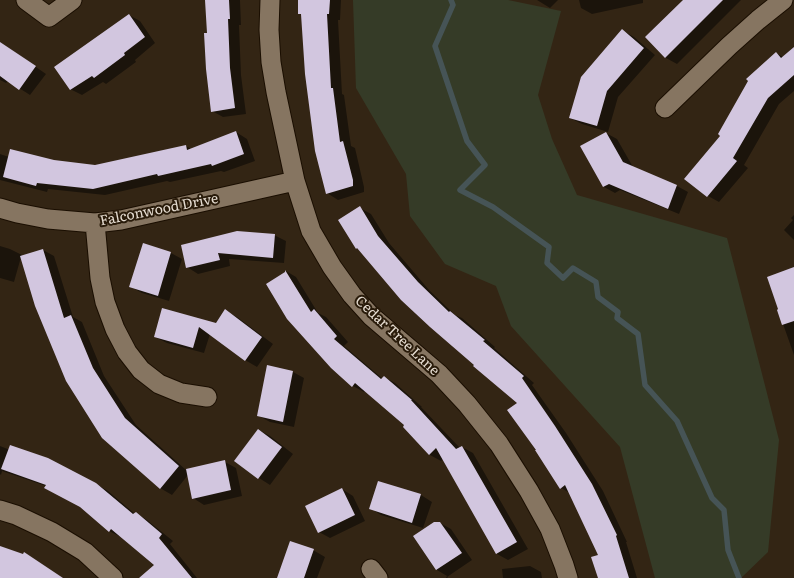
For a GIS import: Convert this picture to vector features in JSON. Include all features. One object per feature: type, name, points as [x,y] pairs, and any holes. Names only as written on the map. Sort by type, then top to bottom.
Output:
[{"type":"street","points":[[26,0],[49,17],[72,0]]},
{"type":"street","name":"Cedar Tree Lane","points":[[270,0],[269,30],[272,70],[295,181],[311,230],[332,268],[352,295],[372,316],[439,374],[467,404],[499,444],[529,491],[550,529],[568,578]]},
{"type":"street","points":[[665,108],[729,46],[758,20],[784,0]]},
{"type":"street","name":"Falconwood Drive","points":[[0,208],[48,219],[95,223],[121,220],[295,181]]},
{"type":"street","points":[[95,223],[100,278],[105,302],[115,329],[127,352],[141,370],[159,384],[181,393],[206,397]]},
{"type":"street","points":[[0,510],[16,515],[52,532],[79,548],[113,578]]},
{"type":"green space","points":[[353,0],[508,0],[561,11],[538,95],[552,139],[577,195],[727,238],[779,440],[768,552],[741,578],[655,578],[620,447],[511,326],[496,286],[445,264],[410,216],[406,174],[356,88]]},
{"type":"building","points":[[205,0],[229,0],[230,19],[228,19],[230,68],[235,108],[211,112],[204,33],[207,33]]},
{"type":"building","points":[[298,0],[330,0],[329,14],[327,14],[331,88],[333,88],[340,142],[343,141],[353,180],[353,186],[326,194],[315,151],[305,74],[301,14],[298,14]]},
{"type":"building","points":[[683,0],[723,0],[665,58],[645,37]]},
{"type":"building","points":[[129,14],[145,37],[124,53],[125,55],[94,78],[92,76],[70,90],[54,67]]},
{"type":"building","points":[[622,29],[644,48],[607,91],[597,126],[569,118],[581,77]]},
{"type":"building","points":[[0,42],[36,66],[19,90],[0,76]]},
{"type":"building","points":[[794,47],[794,75],[768,98],[733,158],[737,161],[707,197],[684,179],[720,136],[718,134],[748,81],[746,79],[776,52],[781,58]]},
{"type":"building","points":[[236,131],[244,154],[212,166],[211,164],[158,176],[157,174],[93,189],[37,183],[36,186],[3,177],[10,149],[54,160],[95,165],[186,145],[187,150]]},
{"type":"building","points":[[606,132],[623,162],[677,185],[668,209],[609,184],[603,187],[580,146]]},
{"type":"building","points":[[360,206],[378,236],[418,282],[449,312],[450,311],[485,340],[483,341],[524,376],[522,378],[592,484],[617,535],[616,536],[629,578],[598,578],[591,557],[598,555],[565,485],[560,489],[536,450],[507,410],[517,403],[473,366],[474,365],[401,300],[357,248],[356,249],[338,220]]},
{"type":"building","points":[[237,231],[275,234],[273,258],[218,253],[220,260],[186,268],[181,245]]},
{"type":"building","points":[[143,243],[171,252],[158,296],[129,287]]},
{"type":"building","points":[[43,249],[64,318],[71,315],[93,368],[125,418],[179,466],[160,489],[102,438],[66,381],[35,306],[20,256]]},
{"type":"building","points":[[794,267],[794,321],[782,325],[767,277]]},
{"type":"building","points":[[285,270],[311,312],[314,309],[337,336],[334,339],[381,379],[384,376],[412,400],[456,449],[462,446],[517,542],[496,554],[436,448],[429,455],[403,427],[404,425],[355,383],[352,387],[331,368],[287,319],[266,284],[285,272]]},
{"type":"building","points":[[162,308],[216,323],[225,309],[262,337],[245,361],[199,327],[193,348],[154,337]]},
{"type":"building","points":[[267,365],[293,371],[283,422],[257,416]]},
{"type":"building","points":[[258,429],[282,447],[258,479],[234,461]]},
{"type":"building","points":[[10,445],[48,458],[96,483],[133,514],[136,512],[162,534],[159,538],[192,578],[139,578],[154,565],[111,529],[109,532],[80,507],[44,488],[46,485],[1,469]]},
{"type":"building","points":[[225,460],[231,490],[192,499],[186,469]]},
{"type":"building","points":[[378,481],[421,494],[412,523],[369,509]]},
{"type":"building","points":[[342,488],[355,515],[318,533],[305,506]]},
{"type":"building","points":[[434,522],[440,522],[462,553],[436,570],[413,536]]},
{"type":"building","points":[[290,541],[314,549],[304,578],[277,578]]},
{"type":"building","points":[[0,546],[23,554],[24,552],[63,578],[0,578]]},
{"type":"waterway","points":[[451,0],[453,5],[435,46],[467,141],[485,165],[460,190],[493,207],[549,247],[547,263],[563,278],[573,268],[596,282],[598,297],[618,312],[617,318],[638,334],[645,385],[677,421],[712,498],[724,510],[728,550],[739,578]]}]
